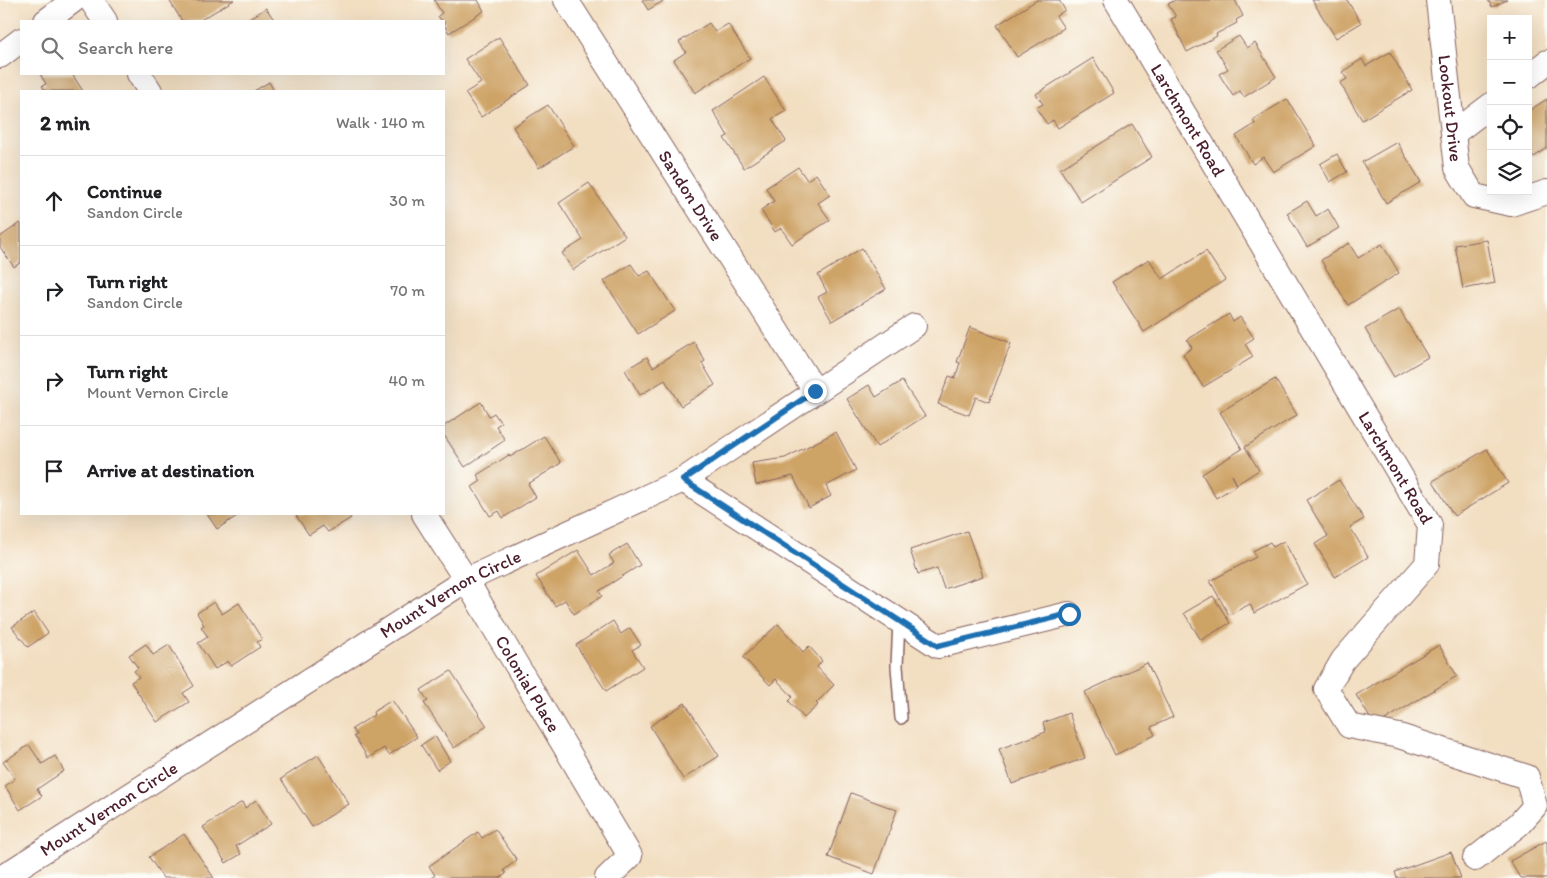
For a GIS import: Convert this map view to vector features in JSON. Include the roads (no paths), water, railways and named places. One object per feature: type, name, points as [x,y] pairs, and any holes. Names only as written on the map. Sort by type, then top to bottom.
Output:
[{"type":"street","points":[[47,20],[74,0]]},
{"type":"street","points":[[91,0],[104,20]]},
{"type":"street","name":"Sandon Drive","points":[[566,0],[815,391]]},
{"type":"street","name":"Larchmont Road","points":[[1116,0],[1430,525],[1427,564],[1343,660],[1326,689],[1349,726],[1400,736],[1526,777],[1535,806],[1519,824],[1475,859]]},
{"type":"street","name":"Lookout Drive","points":[[1438,0],[1457,168],[1474,196],[1511,204],[1547,192]]},
{"type":"street","points":[[0,56],[20,41]]},
{"type":"street","points":[[1532,73],[1547,62]]},
{"type":"street","points":[[140,75],[149,90]]},
{"type":"street","points":[[1453,134],[1487,108]]},
{"type":"street","name":"Mount Vernon Circle","points":[[2,874],[466,580],[683,480],[914,326]]},
{"type":"street","points":[[683,480],[938,646],[1069,614]]},
{"type":"street","name":"Colonial Place","points":[[425,515],[466,580],[630,856],[607,878]]},
{"type":"lane","points":[[900,621],[897,666],[901,718]]}]
